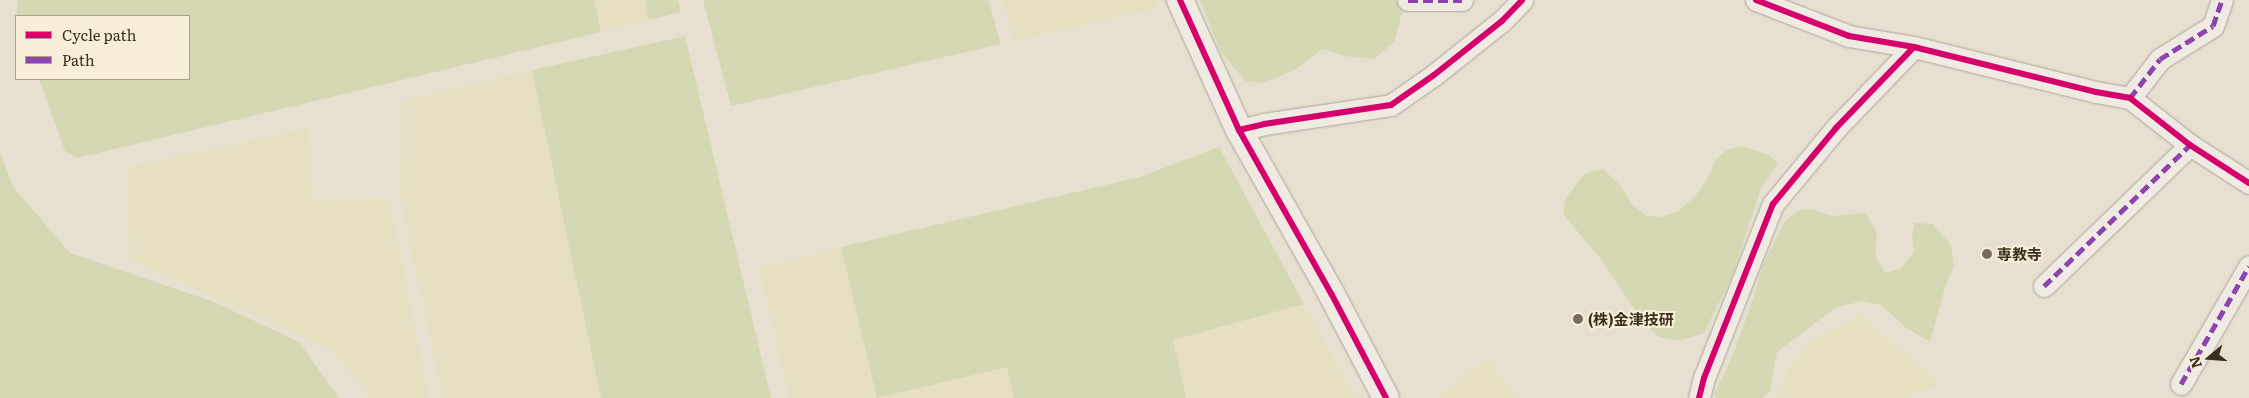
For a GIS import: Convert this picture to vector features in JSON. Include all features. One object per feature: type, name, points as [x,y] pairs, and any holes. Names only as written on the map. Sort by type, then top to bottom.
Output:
[{"type":"street","points":[[1180,0],[1239,130],[1332,295],[1386,398]]},
{"type":"street","points":[[1408,0],[1462,0]]},
{"type":"street","points":[[1239,130],[1264,124],[1391,105],[1434,75],[1502,21],[1522,0]]},
{"type":"street","points":[[1756,0],[1849,36],[1914,47],[2096,92],[2130,98],[2190,145],[2249,182]]},
{"type":"street","points":[[2130,98],[2160,59],[2213,26],[2222,0]]},
{"type":"street","points":[[1699,398],[1704,378],[1773,204],[1836,128],[1914,47]]},
{"type":"street","points":[[2044,286],[2190,145]]},
{"type":"street","points":[[2181,384],[2249,266]]},
{"type":"shaded area","points":[[594,0],[645,0],[649,20],[601,32]]},
{"type":"shaded area","points":[[1002,0],[1156,0],[1158,8],[1014,41]]},
{"type":"shaded area","points":[[532,70],[601,398],[442,398],[400,196],[402,101]]},
{"type":"shaded area","points":[[308,128],[314,201],[389,198],[429,398],[368,398],[366,390],[328,348],[129,259],[127,167]]},
{"type":"shaded area","points":[[841,247],[877,398],[789,398],[759,268]]},
{"type":"shaded area","points":[[1304,304],[1356,398],[1186,398],[1173,340]]},
{"type":"shaded area","points":[[1861,315],[1941,385],[1901,398],[1776,398],[1784,384],[1788,369],[1810,342]]},
{"type":"shaded area","points":[[1487,358],[1516,398],[1435,398]]},
{"type":"shaded area","points":[[1007,367],[1014,398],[878,398]]},
{"type":"green space","points":[[17,0],[594,0],[601,32],[77,158],[65,151],[39,80],[190,80],[190,15],[17,15]]},
{"type":"green space","points":[[645,0],[678,0],[681,12],[649,20]]},
{"type":"green space","points":[[703,0],[988,0],[1001,44],[731,106]]},
{"type":"green space","points":[[1200,0],[1405,0],[1395,41],[1374,59],[1344,56],[1322,49],[1296,69],[1264,83],[1245,81],[1220,50]]},
{"type":"green space","points":[[685,36],[771,398],[601,398],[532,70]]},
{"type":"green space","points":[[1742,146],[1769,155],[1778,163],[1761,188],[1733,274],[1704,333],[1678,341],[1659,337],[1643,322],[1599,257],[1563,214],[1566,198],[1584,174],[1603,169],[1620,185],[1632,204],[1646,216],[1661,217],[1679,211],[1696,195],[1708,178],[1716,159],[1727,150]]},
{"type":"green space","points":[[1219,147],[1304,304],[1173,340],[1186,398],[1014,398],[1007,367],[877,398],[841,247],[1140,177]]},
{"type":"green space","points":[[0,152],[13,187],[70,253],[214,302],[299,342],[339,398],[0,398]]},
{"type":"green space","points":[[1801,209],[1813,210],[1832,216],[1866,213],[1877,233],[1875,255],[1885,273],[1900,269],[1914,252],[1912,236],[1915,223],[1933,224],[1951,245],[1954,267],[1946,284],[1930,342],[1905,327],[1881,305],[1862,301],[1835,308],[1777,352],[1770,391],[1762,398],[1716,398],[1714,394],[1730,362],[1754,297],[1762,267],[1785,221]]},
{"type":"marked path","points":[[1408,0],[1462,0]]},
{"type":"marked path","points":[[2130,98],[2160,59],[2213,26],[2222,0]]},
{"type":"marked path","points":[[2044,286],[2190,145]]},
{"type":"marked path","points":[[2181,384],[2249,266]]},
{"type":"cycle path","points":[[1180,0],[1239,130],[1332,295],[1386,398]]},
{"type":"cycle path","points":[[1239,130],[1264,124],[1391,105],[1434,75],[1502,21],[1522,0]]},
{"type":"cycle path","points":[[1756,0],[1849,36],[1914,47],[2096,92],[2130,98],[2190,145],[2249,183]]},
{"type":"cycle path","points":[[1699,398],[1704,378],[1773,204],[1836,128],[1914,47]]},
{"type":"place","name":"専教寺","points":[[1987,254]]},
{"type":"place","name":"(株)金津技研","points":[[1578,319]]}]
